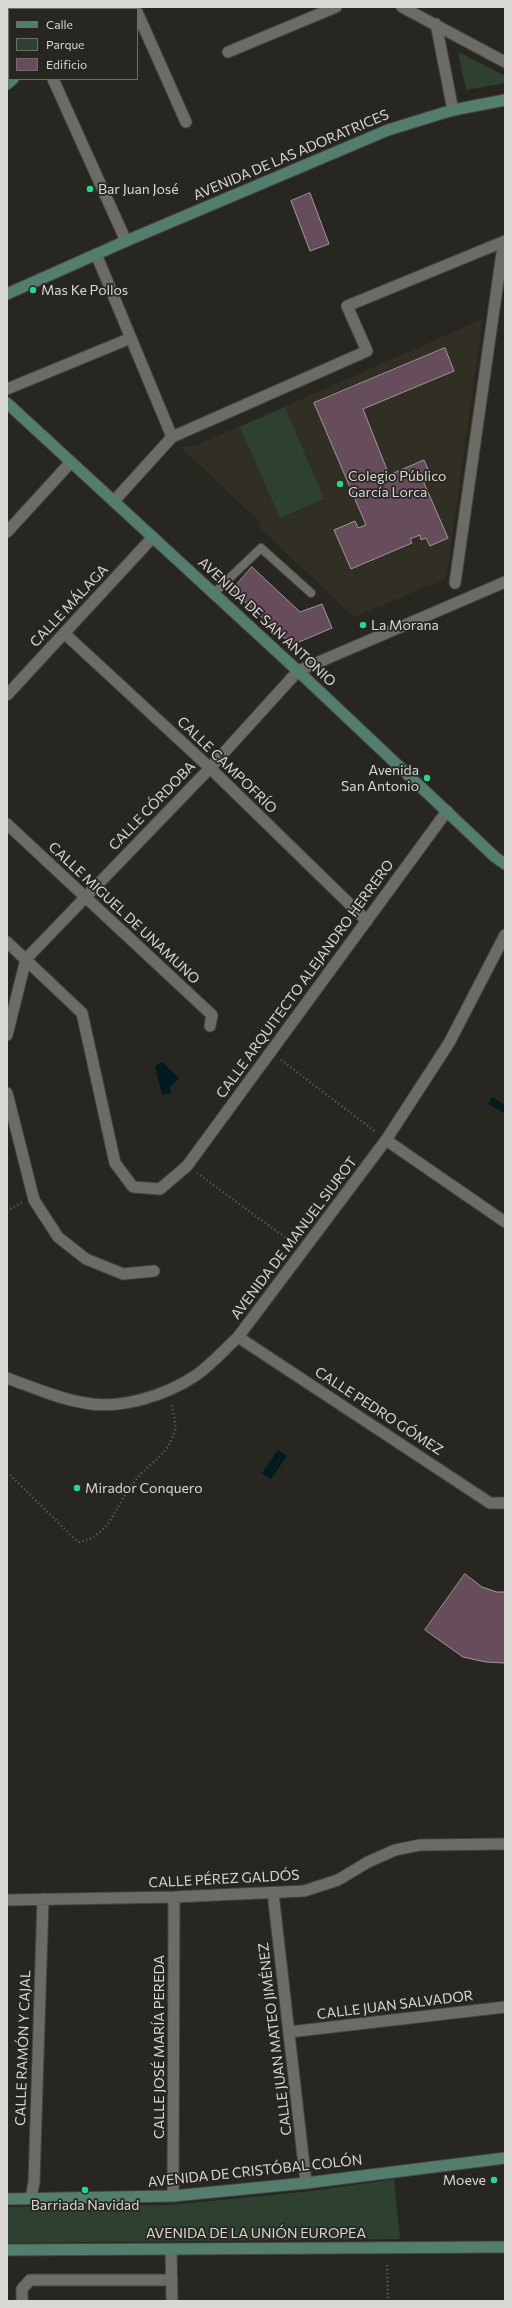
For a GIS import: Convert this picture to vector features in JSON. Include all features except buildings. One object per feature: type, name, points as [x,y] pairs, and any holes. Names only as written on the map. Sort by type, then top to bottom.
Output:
[{"type":"main road","name":"AVENIDA DE LAS ADORATRICES","points":[[7,294],[126,240],[388,130],[453,110],[505,100]]},
{"type":"main road","name":"AVENIDA DE SAN ANTONIO","points":[[7,403],[505,864]]},
{"type":"main road","name":"AVENIDA DE CRISTÓBAL COLÓN","points":[[7,2199],[173,2196],[306,2182],[505,2158]]},
{"type":"main road","name":"AVENIDA DE LA UNIÓN EUROPEA","points":[[7,2250],[36,2248],[171,2249],[505,2247]]},
{"type":"street","points":[[228,52],[336,7]]},
{"type":"street","points":[[402,7],[505,62]]},
{"type":"street","points":[[419,7],[423,18]]},
{"type":"street","points":[[138,14],[186,122]]},
{"type":"street","points":[[436,24],[453,110]]},
{"type":"street","points":[[53,80],[126,240]]},
{"type":"street","points":[[114,501],[172,437],[367,351],[347,306],[505,241]]},
{"type":"street","points":[[455,583],[502,253]]},
{"type":"street","points":[[96,254],[172,437]]},
{"type":"street","points":[[7,389],[131,338]]},
{"type":"street","points":[[7,532],[71,462]]},
{"type":"street","name":"CALLE MÁLAGA","points":[[7,695],[153,537]]},
{"type":"street","points":[[298,671],[505,582]]},
{"type":"street","name":"CALLE CAMPOFRÍO","points":[[64,633],[210,768],[367,921]]},
{"type":"street","name":"CALLE CÓRDOBA","points":[[26,959],[210,768],[298,671]]},
{"type":"street","name":"CALLE ARQUITECTO ALEJANDRO HERRERO","points":[[7,942],[82,1013],[115,1164],[133,1187],[160,1189],[192,1169],[367,921],[447,811]]},
{"type":"street","name":"CALLE MIGUEL DE UNAMUNO","points":[[7,824],[212,1016],[210,1026]]},
{"type":"street","name":"AVENIDA DE MANUEL SIUROT","points":[[7,1378],[86,1404],[114,1404],[168,1390],[196,1375],[238,1337],[386,1140],[448,1044],[505,936]]},
{"type":"street","points":[[7,1035],[26,959]]},
{"type":"street","points":[[7,1092],[34,1200],[58,1237],[86,1259],[123,1274],[154,1271]]},
{"type":"street","points":[[386,1140],[505,1222]]},
{"type":"street","name":"CALLE PEDRO GÓMEZ","points":[[238,1337],[490,1503],[505,1503]]},
{"type":"street","name":"CALLE PÉREZ GALDÓS","points":[[7,1900],[174,1897],[304,1891],[338,1880],[368,1862],[395,1850],[420,1845],[505,1844]]},
{"type":"street","name":"CALLE JUAN MATEO JIMÉNEZ","points":[[273,1893],[306,2182]]},
{"type":"street","name":"CALLE JOSÉ MARÍA PEREDA","points":[[173,2196],[174,1897]]},
{"type":"street","name":"CALLE RAMÓN Y CAJAL","points":[[31,2198],[43,1899]]},
{"type":"street","name":"CALLE JUAN SALVADOR","points":[[289,2032],[505,2007]]},
{"type":"street","points":[[171,2249],[172,2301]]},
{"type":"street","points":[[22,2301],[22,2289],[30,2280],[172,2280]]},
{"type":"lane","points":[[214,593],[262,548],[311,592]]},
{"type":"path","points":[[281,1060],[386,1140]]},
{"type":"path","points":[[192,1169],[304,1250]]},
{"type":"path","points":[[7,1472],[78,1542],[91,1540],[110,1523],[134,1481],[162,1456],[176,1429],[168,1390]]},
{"type":"path","points":[[387,2265],[388,2301]]},
{"type":"shaded area","name":"Colegio Público García Lorca","points":[[483,319],[446,579],[354,617],[261,529],[260,522],[180,447],[197,445]]},
{"type":"green space","points":[[458,52],[505,76],[505,83],[466,90]]},
{"type":"green space","points":[[285,407],[324,499],[280,518],[240,427]]},
{"type":"green space","points":[[394,2179],[400,2239],[7,2243],[7,2207],[170,2205],[312,2191]]},
{"type":"water","points":[[162,1062],[179,1078],[170,1087],[171,1093],[162,1095],[155,1066]]},
{"type":"water","points":[[492,1097],[505,1105],[505,1113],[488,1104]]},
{"type":"water","points":[[278,1450],[287,1456],[271,1479],[262,1473]]},
{"type":"place","name":"Bar Juan José","points":[[90,189]]},
{"type":"place","name":"Mas Ke Pollos","points":[[33,290]]},
{"type":"place","name":"Colegio Público García Lorca","points":[[340,484]]},
{"type":"place","name":"La Morana","points":[[363,625]]},
{"type":"place","name":"Avenida San Antonio","points":[[427,778]]},
{"type":"place","name":"Mirador Conquero","points":[[77,1488]]},
{"type":"place","name":"Moeve","points":[[494,2180]]},
{"type":"place","name":"Barriada Navidad","points":[[85,2190]]}]
